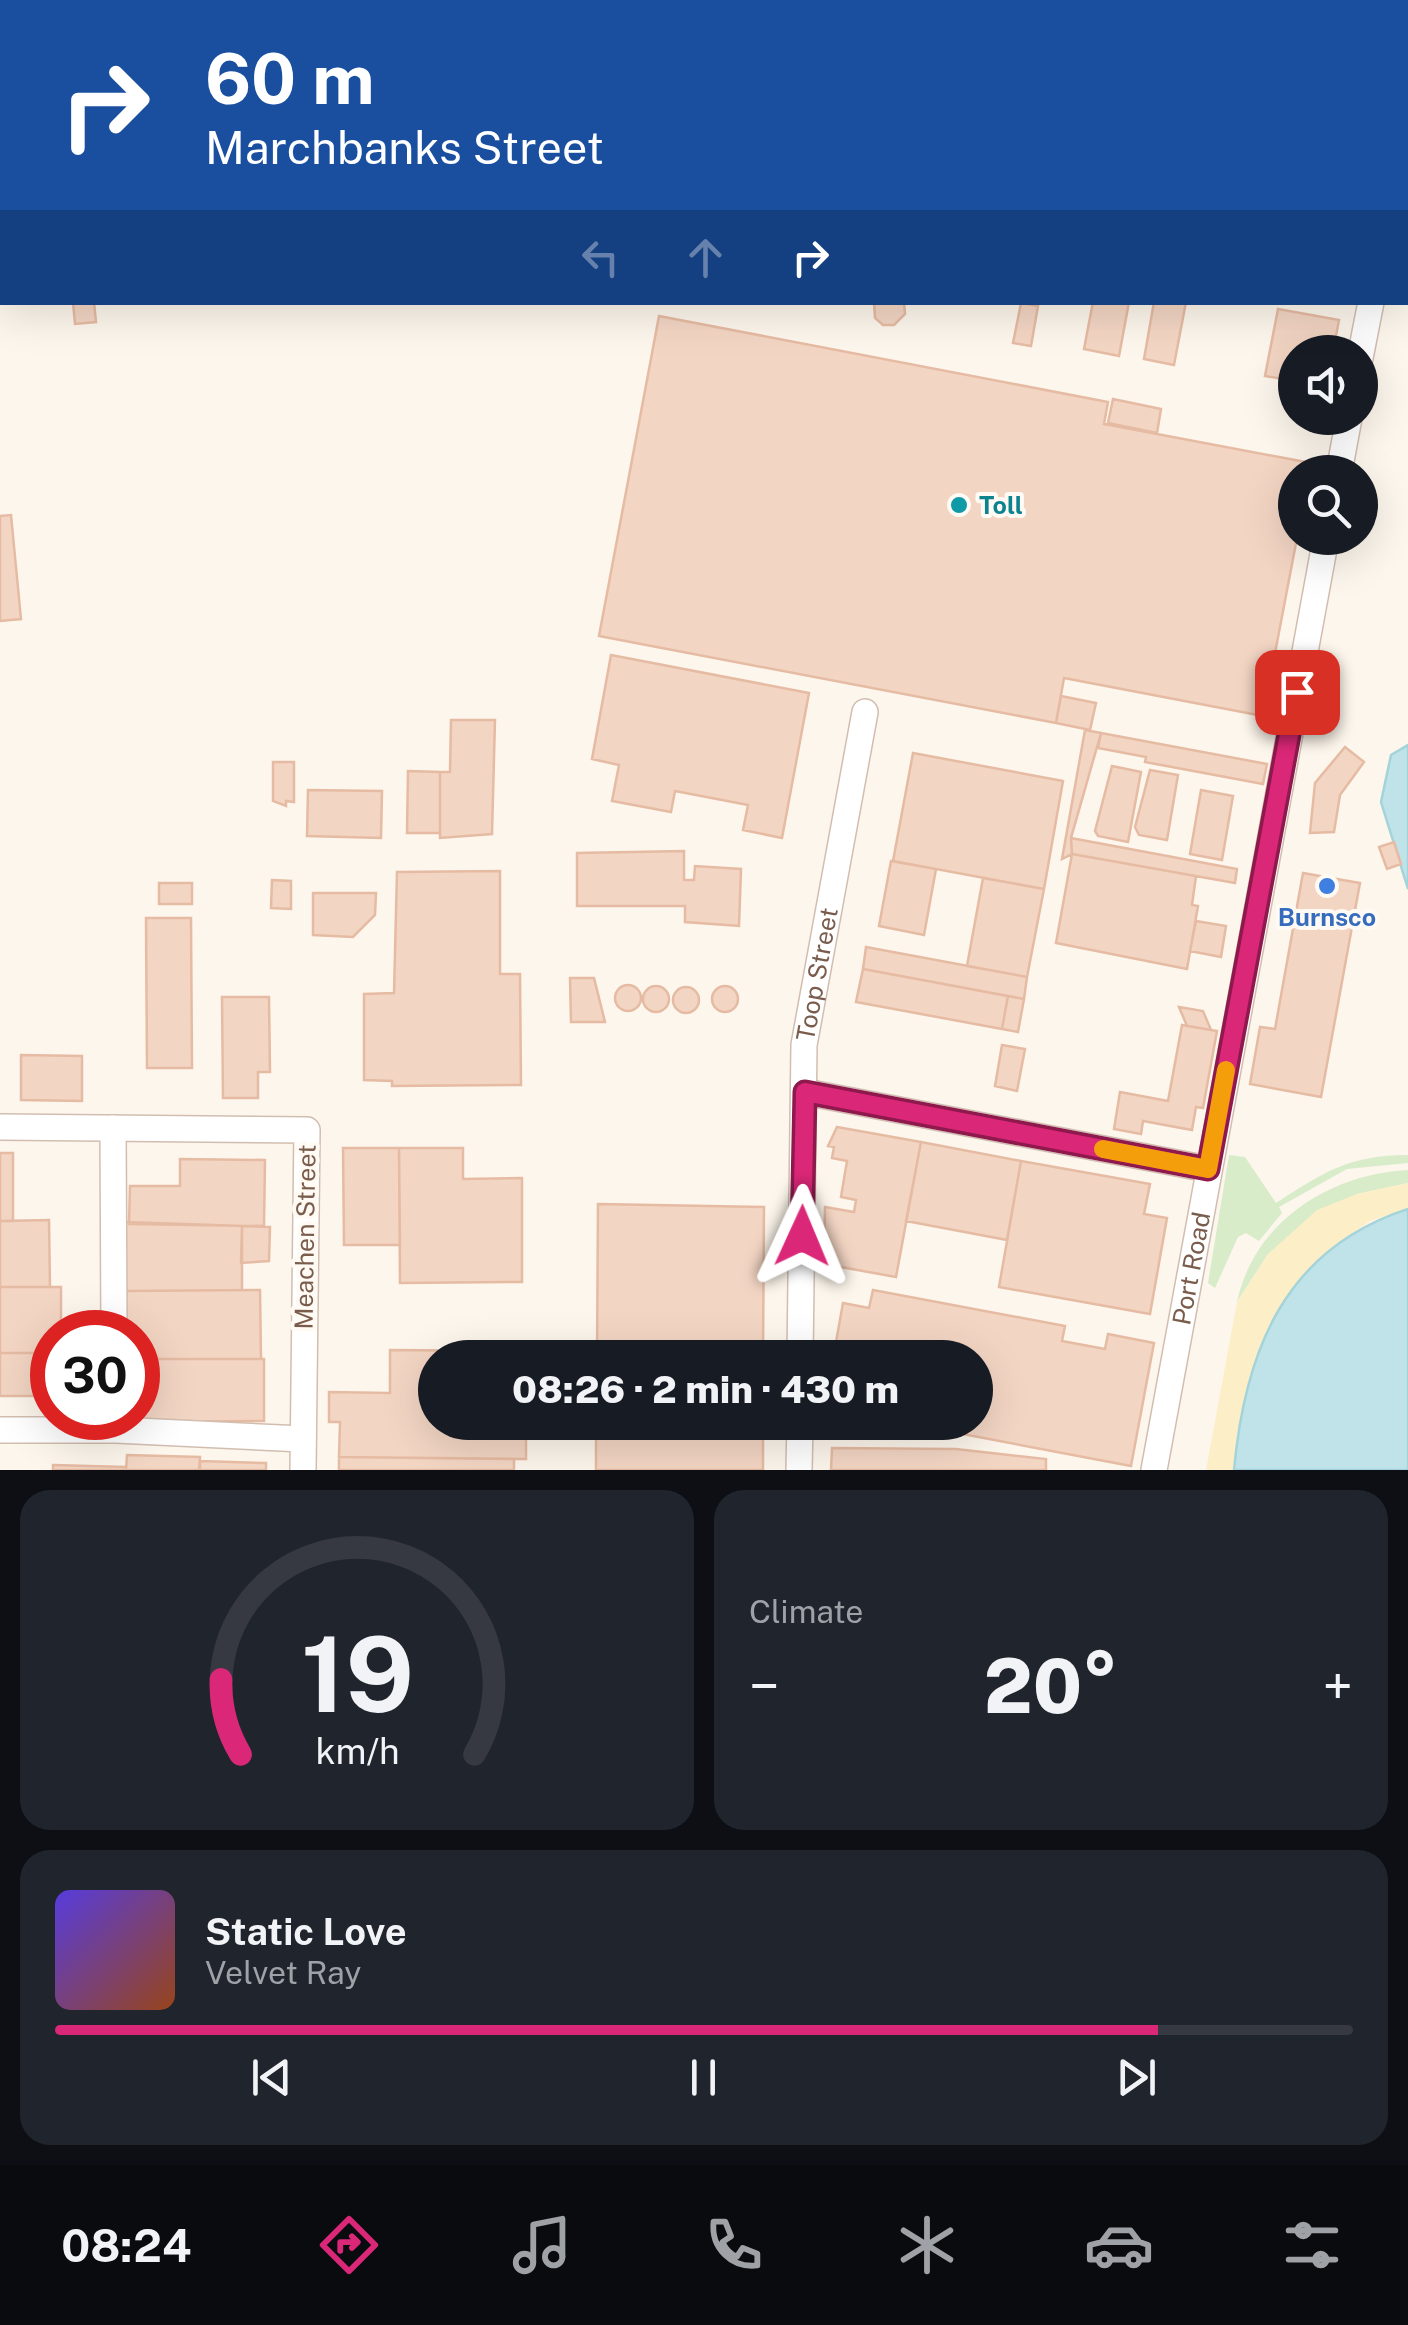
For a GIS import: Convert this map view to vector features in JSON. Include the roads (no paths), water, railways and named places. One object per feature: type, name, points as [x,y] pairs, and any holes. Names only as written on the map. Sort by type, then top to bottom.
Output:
[{"type":"street","points":[[1364,335],[1369,305]]},
{"type":"street","name":"Port Road","points":[[1154,1470],[1323,555]]},
{"type":"street","name":"Toop Street","points":[[800,1340],[804,1045],[865,712]]},
{"type":"street","points":[[805,1092],[1208,1169]]},
{"type":"street","name":"Meachen Street","points":[[0,1127],[306,1130],[302,1470]]},
{"type":"street","points":[[113,1128],[114,1310]]},
{"type":"street","points":[[0,1430],[30,1428]]},
{"type":"street","points":[[160,1428],[303,1439]]},
{"type":"street","points":[[799,1470],[800,1440]]},
{"type":"water","points":[[1408,745],[1408,889],[1381,802],[1391,755]]},
{"type":"water","points":[[1408,1209],[1408,1470],[1234,1470],[1249,1384],[1261,1345],[1279,1310],[1302,1278],[1330,1250],[1366,1227]]},
{"type":"place","name":"Toll","points":[[959,505]]},
{"type":"place","name":"Burnsco","points":[[1327,886]]}]
